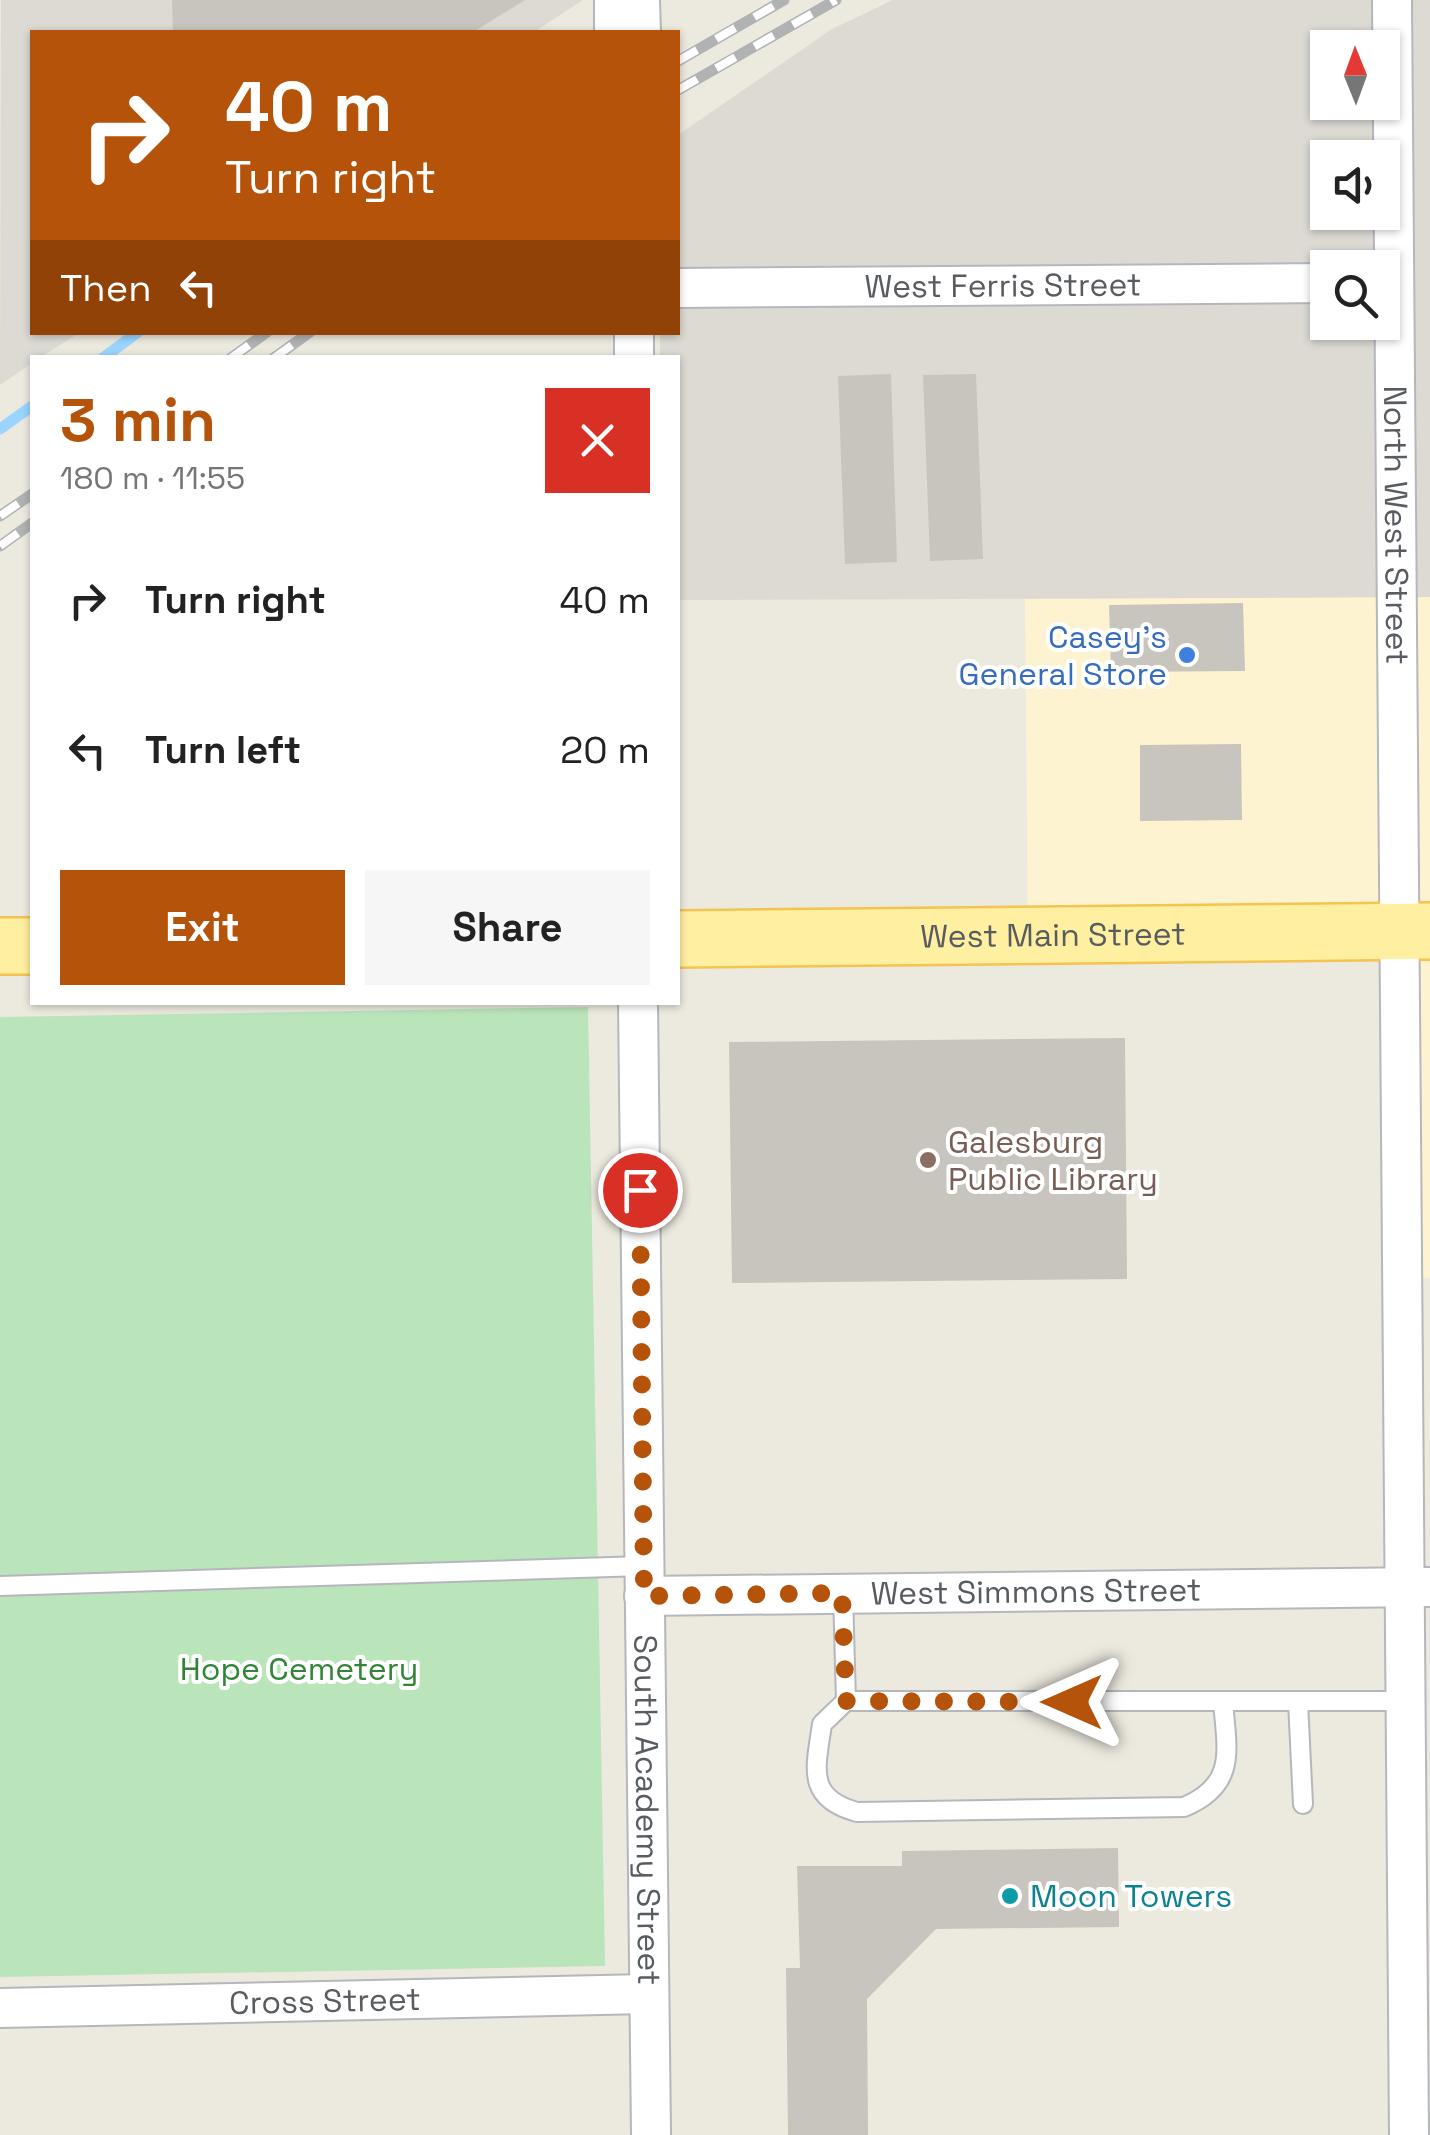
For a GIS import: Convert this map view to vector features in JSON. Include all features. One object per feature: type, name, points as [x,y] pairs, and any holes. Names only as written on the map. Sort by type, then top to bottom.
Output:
[{"type":"main road","name":"West Main Street","points":[[680,939],[1415,931]]},
{"type":"main road","points":[[0,946],[30,946]]},
{"type":"street","points":[[614,0],[614,30]]},
{"type":"street","points":[[640,0],[641,30]]},
{"type":"street","name":"North West Street","points":[[1392,0],[1402,282],[1394,597],[1415,931],[1418,1588],[1406,1701],[1408,2135]]},
{"type":"street","name":"West Ferris Street","points":[[680,288],[1310,283]]},
{"type":"street","name":"South Academy Street","points":[[638,1005],[651,2135]]},
{"type":"street","name":"West Simmons Street","points":[[644,1581],[842,1593],[1418,1588]]},
{"type":"street","name":"Cross Street","points":[[0,2008],[648,1994]]},
{"type":"lane","points":[[0,1586],[644,1581]]},
{"type":"lane","points":[[842,1593],[846,1701]]},
{"type":"lane","points":[[1223,1702],[1227,1754],[1220,1782],[1205,1799],[1184,1808],[857,1812],[827,1800],[817,1784],[822,1724],[846,1701],[1406,1701]]},
{"type":"lane","points":[[1298,1702],[1302,1804]]},
{"type":"shaded area","points":[[1,0],[583,0],[537,30],[30,30],[30,335],[76,335],[44,355],[30,355],[30,364],[0,385]]},
{"type":"shaded area","points":[[893,0],[1430,0],[1430,597],[680,600],[680,355],[660,355],[660,335],[680,335],[680,134],[832,29]]},
{"type":"shaded area","points":[[1430,597],[1430,1278],[1403,1279],[1401,931],[1028,935],[1025,599]]},
{"type":"green space","name":"Hope Cemetery","points":[[588,1007],[605,1966],[0,1977],[0,1017]]},
{"type":"building","points":[[172,0],[525,0],[476,30],[173,30]]},
{"type":"building","points":[[891,374],[897,562],[845,564],[838,376]]},
{"type":"building","points":[[976,374],[983,559],[930,561],[923,375]]},
{"type":"building","points":[[1243,603],[1245,671],[1111,672],[1109,605]]},
{"type":"building","points":[[1241,744],[1242,820],[1140,821],[1140,745]]},
{"type":"building","name":"Galesburg Public Library","points":[[1125,1038],[1127,1279],[732,1283],[729,1042]]},
{"type":"building","points":[[1118,1848],[1119,1927],[936,1929],[867,1999],[868,2135],[788,2135],[786,1968],[800,1968],[797,1866],[902,1866],[902,1851]]},
{"type":"waterway","points":[[107,355],[134,335]]},
{"type":"waterway","points":[[0,429],[30,407]]},
{"type":"railway","points":[[680,60],[784,0]]},
{"type":"railway","points":[[680,89],[836,0]]},
{"type":"railway","points":[[235,355],[263,335]]},
{"type":"railway","points":[[278,355],[306,335]]},
{"type":"railway","points":[[0,516],[30,495]]},
{"type":"railway","points":[[0,546],[30,524]]},
{"type":"place","name":"Casey's General Store","points":[[1187,655]]},
{"type":"place","name":"Galesburg Public Library","points":[[928,1160]]},
{"type":"place","name":"Moon Towers","points":[[1010,1896]]},
{"type":"route","points":[[640,1190],[644,1596],[842,1593],[846,1701],[1072,1702]]}]
